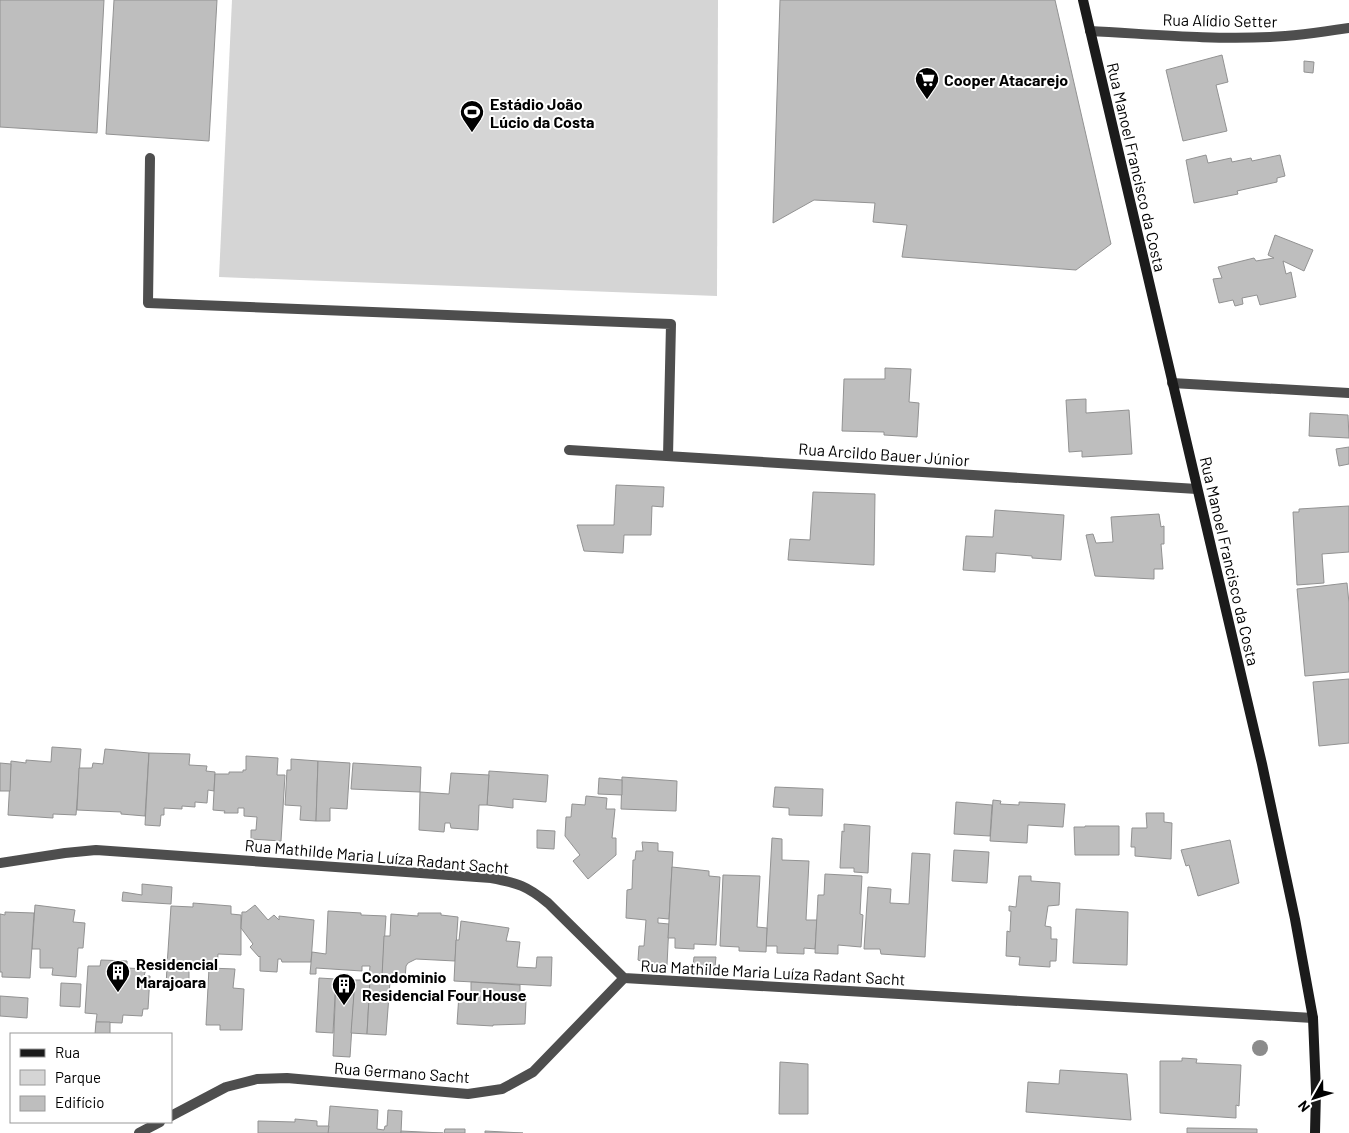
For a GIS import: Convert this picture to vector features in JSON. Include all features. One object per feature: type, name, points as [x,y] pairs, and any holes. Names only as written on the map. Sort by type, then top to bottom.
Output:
[{"type":"main road","name":"Rua Manoel Francisco da Costa","points":[[1083,0],[1281,848],[1314,1018],[1315,1133]]},
{"type":"street","name":"Rua Alídio Setter","points":[[1090,32],[1269,37],[1349,28]]},
{"type":"street","points":[[150,158],[148,303],[672,324],[668,456]]},
{"type":"street","points":[[1172,383],[1349,393]]},
{"type":"street","name":"Rua Arcildo Bauer Júnior","points":[[569,450],[1198,489]]},
{"type":"street","name":"Rua Mathilde Maria Luíza Radant Sacht","points":[[0,863],[96,850],[491,878],[517,882],[535,893],[624,978],[1314,1018]]},
{"type":"street","name":"Rua Germano Sacht","points":[[172,1115],[226,1087],[256,1079],[287,1078],[468,1094],[502,1089],[533,1072],[624,978]]},
{"type":"street","points":[[139,1133],[158,1123]]},
{"type":"green space","points":[[232,0],[718,0],[717,296],[219,277]]},
{"type":"building","points":[[0,0],[104,0],[97,133],[0,127]]},
{"type":"building","points":[[114,0],[217,0],[209,141],[106,134]]},
{"type":"building","name":"Cooper Atacarejo","points":[[780,0],[1055,0],[1111,244],[1076,270],[902,257],[907,225],[873,222],[875,203],[814,200],[773,223]]},
{"type":"building","points":[[1222,55],[1228,82],[1216,85],[1227,131],[1183,141],[1166,70]]},
{"type":"building","points":[[1304,61],[1314,62],[1313,73],[1304,72]]},
{"type":"building","points":[[1206,155],[1208,163],[1231,158],[1232,162],[1251,158],[1252,161],[1280,155],[1285,176],[1277,178],[1277,182],[1237,191],[1238,194],[1194,203],[1186,160]]},
{"type":"building","points":[[1275,235],[1313,250],[1304,271],[1283,261],[1286,274],[1291,272],[1296,297],[1260,305],[1257,295],[1242,298],[1243,304],[1235,306],[1233,300],[1219,303],[1213,279],[1222,278],[1218,267],[1254,258],[1256,261],[1274,258],[1268,255]]},
{"type":"building","points":[[885,368],[911,369],[909,402],[919,403],[917,437],[884,435],[884,432],[842,431],[844,379],[885,379]]},
{"type":"building","points":[[1086,399],[1086,413],[1129,410],[1132,454],[1082,457],[1082,451],[1069,452],[1066,400]]},
{"type":"building","points":[[1310,413],[1348,415],[1349,438],[1309,436]]},
{"type":"building","points":[[1349,447],[1349,464],[1339,466],[1336,449]]},
{"type":"building","points":[[616,485],[664,487],[663,507],[652,506],[651,535],[624,535],[623,553],[584,551],[577,525],[614,525]]},
{"type":"building","points":[[813,492],[875,494],[874,565],[788,560],[790,539],[810,540]]},
{"type":"building","points":[[1349,506],[1349,552],[1322,554],[1324,583],[1297,585],[1293,512],[1299,512],[1299,509]]},
{"type":"building","points":[[995,510],[1064,515],[1061,560],[996,553],[995,572],[963,570],[966,536],[993,537]]},
{"type":"building","points":[[1159,514],[1161,527],[1164,526],[1164,544],[1161,544],[1163,569],[1154,569],[1154,579],[1095,576],[1086,535],[1093,534],[1096,543],[1113,542],[1111,517]]},
{"type":"building","points":[[1347,583],[1349,603],[1349,672],[1305,676],[1297,589]]},
{"type":"building","points":[[1349,679],[1349,743],[1319,746],[1313,682]]},
{"type":"building","points":[[52,747],[81,749],[76,815],[53,814],[53,818],[8,815],[11,761],[26,763],[26,760],[51,762]]},
{"type":"building","points":[[105,749],[149,753],[145,816],[121,814],[121,812],[77,810],[79,768],[92,768],[93,763],[103,764]]},
{"type":"building","points":[[149,753],[190,754],[189,765],[207,766],[206,771],[215,772],[214,791],[208,790],[207,803],[195,802],[195,807],[182,806],[182,809],[164,808],[164,815],[161,815],[160,826],[145,825]]},
{"type":"building","points":[[246,756],[278,758],[277,775],[285,775],[281,841],[251,839],[251,830],[256,830],[257,817],[244,816],[244,808],[238,808],[238,813],[224,813],[225,811],[213,810],[215,774],[243,772],[243,770],[246,770]]},
{"type":"building","points":[[291,759],[318,761],[316,821],[300,820],[301,806],[285,805],[287,770],[291,770]]},
{"type":"building","points":[[318,761],[350,763],[347,809],[330,808],[330,821],[316,821]]},
{"type":"building","points":[[0,763],[11,764],[10,791],[0,791]]},
{"type":"building","points":[[353,763],[421,767],[420,792],[351,789]]},
{"type":"building","points":[[489,771],[548,775],[546,802],[513,799],[513,808],[487,805]]},
{"type":"building","points":[[451,773],[489,775],[487,805],[479,805],[478,830],[451,828],[450,823],[445,823],[444,832],[419,830],[420,792],[449,794]]},
{"type":"building","points":[[622,777],[677,781],[676,811],[621,809]]},
{"type":"building","points":[[599,778],[622,780],[622,795],[598,794]]},
{"type":"building","points":[[775,787],[823,789],[822,816],[789,815],[789,808],[773,807]]},
{"type":"building","points":[[586,796],[607,798],[606,809],[615,809],[612,838],[616,838],[616,855],[588,879],[573,861],[580,855],[565,836],[566,817],[571,817],[572,804],[585,805]]},
{"type":"building","points":[[993,800],[1001,801],[1000,804],[1019,805],[1019,802],[1065,804],[1063,827],[1028,825],[1027,843],[990,841]]},
{"type":"building","points":[[956,802],[992,805],[990,836],[954,834]]},
{"type":"building","points":[[1146,813],[1164,813],[1164,822],[1172,823],[1171,859],[1135,856],[1135,847],[1131,847],[1132,828],[1147,828]]},
{"type":"building","points":[[844,824],[870,826],[868,873],[854,872],[854,868],[840,868]]},
{"type":"building","points":[[1119,826],[1119,855],[1075,855],[1074,827]]},
{"type":"building","points":[[537,830],[555,831],[554,849],[537,848]]},
{"type":"building","points":[[772,838],[782,839],[782,860],[809,861],[806,920],[817,920],[815,949],[804,948],[804,954],[777,953],[777,946],[766,946]]},
{"type":"building","points":[[1230,840],[1239,883],[1198,896],[1189,865],[1186,866],[1181,850]]},
{"type":"building","points":[[642,842],[658,843],[658,851],[673,852],[669,919],[658,918],[658,923],[669,924],[667,965],[649,964],[638,960],[639,946],[644,946],[646,920],[626,918],[627,890],[632,889],[633,860],[635,860],[636,851],[643,851]]},
{"type":"building","points":[[954,850],[989,852],[987,883],[952,881]]},
{"type":"building","points":[[912,853],[930,854],[925,957],[881,954],[880,949],[864,949],[868,887],[891,889],[890,903],[909,904]]},
{"type":"building","points":[[672,867],[709,871],[709,876],[720,877],[716,945],[694,944],[694,949],[675,948],[675,938],[668,938]]},
{"type":"building","points":[[825,874],[862,876],[860,914],[863,915],[861,947],[838,945],[838,954],[815,953],[818,895],[824,895]]},
{"type":"building","points":[[723,875],[760,876],[757,927],[767,928],[766,952],[739,951],[739,947],[720,946]]},
{"type":"building","points":[[1019,876],[1031,876],[1031,881],[1060,883],[1059,905],[1048,906],[1045,926],[1051,927],[1051,939],[1057,939],[1056,961],[1050,961],[1050,967],[1019,965],[1020,957],[1006,956],[1007,931],[1010,932],[1011,911],[1009,911],[1009,906],[1016,907]]},
{"type":"building","points":[[142,884],[172,887],[171,904],[122,901],[123,892],[142,895]]},
{"type":"building","points":[[193,903],[231,906],[231,914],[241,915],[241,955],[218,954],[217,969],[167,966],[171,906],[193,907]]},
{"type":"building","points":[[35,905],[75,910],[73,922],[85,923],[83,948],[78,948],[76,977],[52,975],[53,968],[40,968],[40,949],[32,949]]},
{"type":"building","points":[[255,905],[268,920],[274,915],[279,920],[279,916],[314,920],[311,962],[282,962],[281,959],[278,959],[277,972],[260,971],[260,956],[250,947],[253,944],[241,928],[242,912],[246,912]]},
{"type":"building","points":[[1076,909],[1128,912],[1127,965],[1073,963]]},
{"type":"building","points":[[328,911],[386,916],[382,977],[369,977],[370,966],[362,966],[362,971],[316,968],[316,974],[310,974],[312,952],[326,954]]},
{"type":"building","points":[[5,912],[34,913],[30,978],[2,977],[2,972],[0,972],[0,914],[5,915]]},
{"type":"building","points":[[418,913],[441,913],[441,915],[458,917],[455,961],[416,959],[406,966],[405,979],[382,977],[384,936],[390,936],[391,914],[418,916]]},
{"type":"building","points":[[461,921],[509,928],[506,941],[520,942],[517,967],[536,968],[537,957],[552,957],[551,986],[454,981],[456,940],[459,940]]},
{"type":"building","points":[[694,957],[716,957],[715,967],[693,966]]},
{"type":"building","name":"Residencial Marajoara","points":[[101,960],[127,961],[127,968],[146,969],[144,976],[150,976],[148,1009],[143,1009],[142,1016],[123,1015],[122,1023],[96,1022],[97,1014],[85,1013],[88,966],[100,966]]},
{"type":"building","points":[[167,966],[189,967],[189,986],[166,987]]},
{"type":"building","points":[[209,968],[235,969],[233,988],[244,989],[242,1030],[220,1030],[220,1025],[206,1025]]},
{"type":"building","points":[[319,978],[336,979],[333,1033],[316,1032]]},
{"type":"building","name":"Condominio Residencial Four House","points":[[336,979],[355,980],[350,1057],[333,1056]]},
{"type":"building","points":[[355,980],[370,980],[367,1034],[351,1033]]},
{"type":"building","points":[[370,980],[390,982],[386,1035],[367,1034]]},
{"type":"building","points":[[471,982],[520,985],[520,1001],[526,1001],[525,1024],[493,1026],[457,1024],[459,994],[471,994]]},
{"type":"building","points":[[61,983],[81,984],[80,1007],[60,1006]]},
{"type":"building","points":[[0,996],[28,998],[27,1018],[0,1016]]},
{"type":"building","points":[[96,1022],[110,1022],[110,1033],[95,1033]]},
{"type":"building","points":[[1182,1058],[1197,1059],[1196,1063],[1241,1065],[1239,1106],[1236,1105],[1236,1118],[1160,1113],[1160,1061],[1182,1061]]},
{"type":"building","points":[[780,1062],[808,1064],[808,1114],[779,1114]]},
{"type":"building","points":[[1060,1070],[1127,1074],[1131,1120],[1026,1112],[1028,1082],[1059,1084]]},
{"type":"building","points":[[330,1106],[378,1110],[377,1129],[384,1130],[385,1126],[387,1126],[388,1110],[402,1111],[401,1133],[328,1133]]},
{"type":"building","points":[[295,1119],[317,1121],[317,1126],[329,1126],[328,1133],[258,1133],[258,1121],[295,1122]]},
{"type":"building","points":[[1187,1128],[1257,1129],[1257,1133],[1187,1133]]},
{"type":"building","points":[[445,1129],[465,1129],[465,1133],[444,1133]]},
{"type":"building","points":[[401,1131],[443,1133],[401,1133]]},
{"type":"building","points":[[485,1131],[523,1133],[485,1133]]},
{"type":"place","name":"Cooper Atacarejo","points":[[927,100]]},
{"type":"place","name":"Estádio João Lúcio da Costa","points":[[472,133]]},
{"type":"place","name":"Residencial Marajoara","points":[[118,993]]},
{"type":"place","name":"Condominio Residencial Four House","points":[[344,1006]]}]
